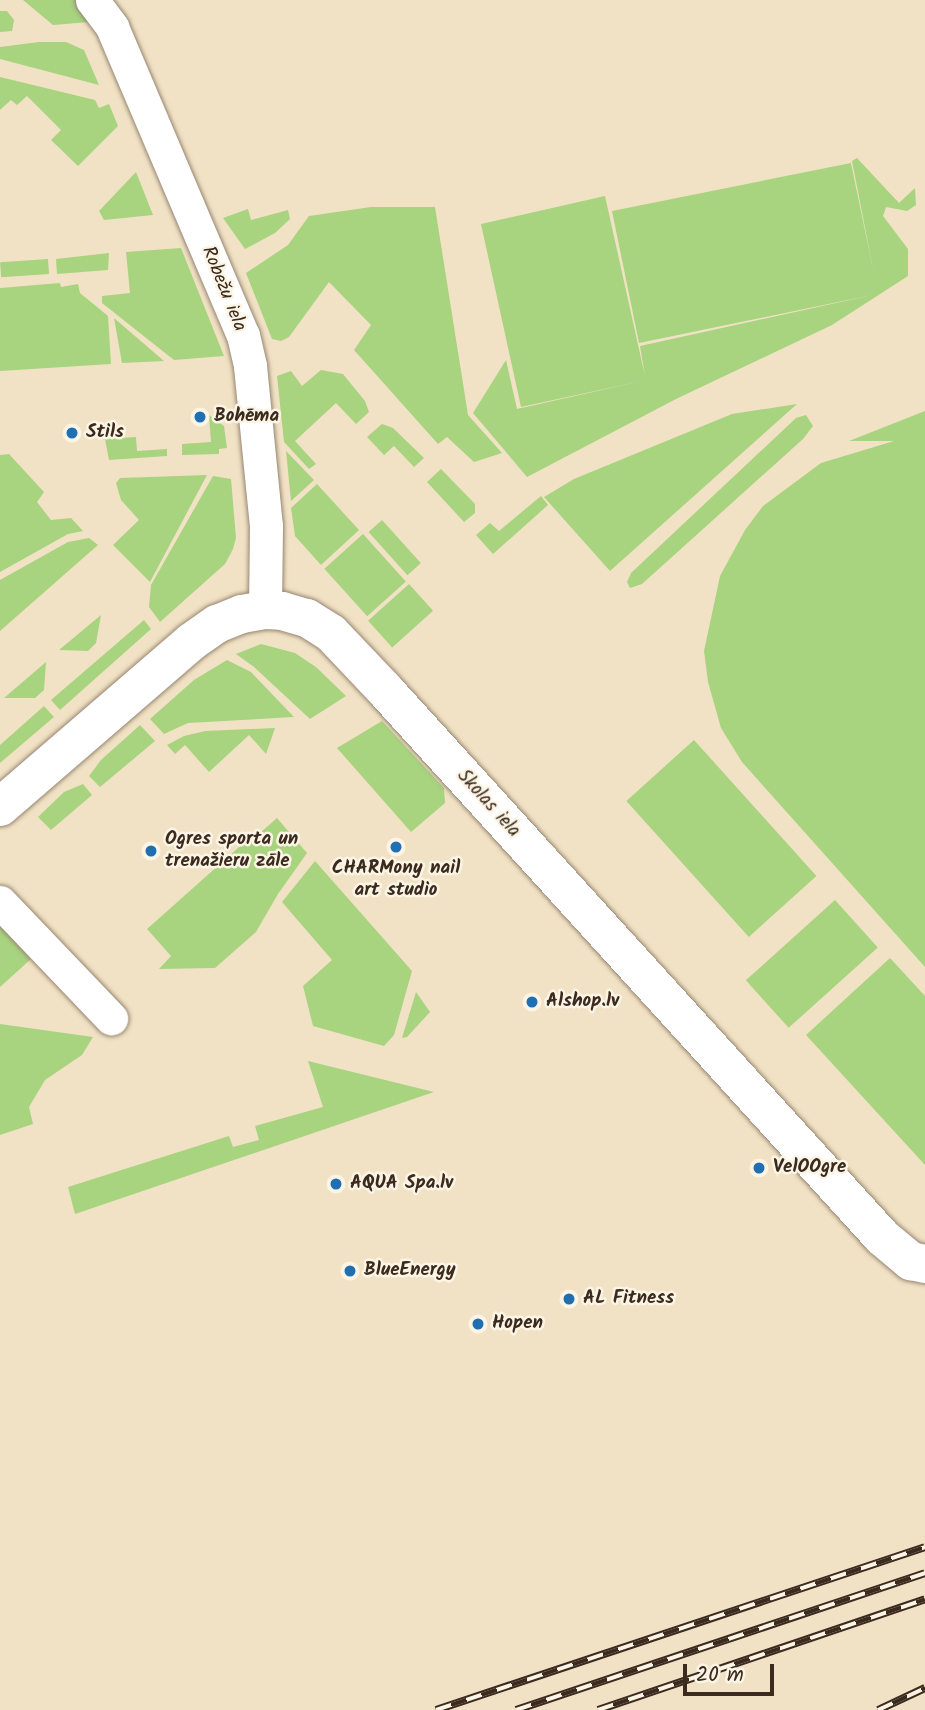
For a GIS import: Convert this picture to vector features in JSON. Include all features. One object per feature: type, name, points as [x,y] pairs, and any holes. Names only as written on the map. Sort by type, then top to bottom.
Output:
[{"type":"main road","name":"Skolas iela","points":[[0,807],[191,642],[217,624],[242,614],[265,610],[282,611],[307,618],[331,633],[882,1237],[911,1261],[925,1264]]},
{"type":"street","name":"Robežu iela","points":[[92,0],[116,13],[243,335],[250,366],[266,526],[265,610]]},
{"type":"street","points":[[0,902],[111,1018]]},
{"type":"green space","points":[[23,0],[79,0],[89,22],[53,25]]},
{"type":"green space","points":[[0,11],[7,11],[14,20],[12,31],[0,32]]},
{"type":"green space","points":[[66,42],[84,50],[99,85],[0,59],[0,47]]},
{"type":"green space","points":[[0,77],[95,100],[99,108],[109,104],[118,126],[78,166],[51,140],[61,130],[27,96],[17,105],[11,100],[0,110]]},
{"type":"green space","points":[[857,158],[899,203],[915,188],[916,205],[907,211],[886,207],[883,216],[908,249],[908,276],[832,325],[676,399],[527,477],[473,413],[506,360],[517,409],[646,380],[521,407],[481,224],[605,196],[645,376],[640,346],[877,294],[639,343],[612,211],[851,163],[874,274],[852,161]]},
{"type":"green space","points":[[136,172],[153,215],[104,220],[99,211]]},
{"type":"green space","points":[[371,207],[435,207],[468,415],[502,453],[474,462],[447,437],[438,444],[354,350],[371,325],[329,282],[289,337],[281,341],[272,339],[246,273],[288,245],[309,216]]},
{"type":"green space","points":[[248,209],[251,220],[288,210],[290,219],[275,233],[245,249],[223,218]]},
{"type":"green space","points":[[181,248],[224,356],[174,360],[102,303],[102,296],[130,293],[126,252]]},
{"type":"green space","points":[[109,253],[108,270],[57,274],[56,259]]},
{"type":"green space","points":[[48,259],[49,274],[1,277],[0,262]]},
{"type":"green space","points":[[60,283],[61,287],[78,284],[80,293],[108,316],[111,364],[0,371],[0,288]]},
{"type":"green space","points":[[114,318],[164,361],[122,363]]},
{"type":"green space","points":[[321,370],[343,374],[365,401],[369,412],[356,424],[336,403],[295,441],[316,464],[309,469],[284,442],[277,376],[291,371],[302,386]]},
{"type":"green space","points":[[797,404],[610,571],[544,497],[574,479],[732,414]]},
{"type":"green space","points":[[925,411],[925,967],[742,762],[721,728],[708,682],[704,651],[720,576],[745,530],[763,506],[821,463],[894,441],[849,441]]},
{"type":"green space","points":[[209,415],[224,426],[227,448],[219,449],[219,454],[182,455],[182,444],[211,442]]},
{"type":"green space","points":[[806,415],[813,426],[803,439],[642,584],[630,588],[627,582],[631,573],[796,418]]},
{"type":"green space","points":[[382,424],[393,428],[424,458],[414,467],[394,446],[384,455],[367,437]]},
{"type":"green space","points":[[136,437],[137,451],[167,449],[167,456],[109,460],[105,439]]},
{"type":"green space","points":[[286,451],[314,480],[291,501]]},
{"type":"green space","points":[[9,454],[44,492],[37,502],[51,520],[71,518],[83,531],[68,534],[0,572],[0,455]]},
{"type":"green space","points":[[441,469],[475,504],[475,513],[464,522],[427,482]]},
{"type":"green space","points":[[207,475],[150,582],[113,545],[139,520],[121,500],[116,483],[120,478]]},
{"type":"green space","points":[[213,476],[231,479],[236,538],[233,549],[225,564],[160,622],[149,607],[151,585]]},
{"type":"green space","points":[[317,484],[359,530],[321,565],[295,536],[291,508]]},
{"type":"green space","points":[[541,496],[548,505],[493,554],[476,535],[490,523],[499,531]]},
{"type":"green space","points":[[382,520],[421,563],[407,575],[369,532]]},
{"type":"green space","points":[[363,534],[406,582],[367,616],[324,569]]},
{"type":"green space","points":[[89,538],[98,545],[0,631],[0,580],[68,542]]},
{"type":"green space","points":[[409,584],[433,611],[392,648],[368,621]]},
{"type":"green space","points":[[101,615],[96,643],[88,651],[59,650]]},
{"type":"green space","points":[[144,620],[151,629],[60,710],[51,700]]},
{"type":"green space","points":[[261,644],[295,653],[316,667],[346,696],[310,719],[254,667],[236,654]]},
{"type":"green space","points":[[227,660],[251,672],[294,717],[188,723],[164,734],[150,719],[194,680]]},
{"type":"green space","points":[[46,662],[44,690],[35,698],[4,698]]},
{"type":"green space","points":[[44,706],[54,717],[0,763],[0,745]]},
{"type":"green space","points":[[382,721],[444,788],[445,803],[411,832],[337,748]]},
{"type":"green space","points":[[140,725],[155,741],[100,787],[89,776],[101,760]]},
{"type":"green space","points":[[275,728],[266,754],[249,735],[209,772],[185,745],[175,754],[167,745],[184,736],[205,731]]},
{"type":"green space","points":[[694,740],[816,876],[749,937],[626,801]]},
{"type":"green space","points":[[83,784],[92,795],[51,830],[38,817],[64,792]]},
{"type":"green space","points":[[277,818],[307,853],[278,894],[256,932],[215,968],[159,969],[171,956],[147,929],[257,831],[260,833]]},
{"type":"green space","points":[[315,861],[412,971],[394,1035],[384,1046],[313,1026],[303,986],[332,960],[282,902]]},
{"type":"green space","points":[[835,900],[878,948],[789,1028],[746,980]]},
{"type":"green space","points":[[0,925],[31,959],[0,987]]},
{"type":"green space","points":[[890,958],[925,996],[925,1165],[806,1035]]},
{"type":"green space","points":[[416,992],[430,1012],[407,1037],[402,1038]]},
{"type":"green space","points":[[0,1024],[93,1037],[82,1055],[45,1080],[29,1107],[33,1124],[0,1135]]},
{"type":"green space","points":[[308,1061],[434,1092],[75,1214],[68,1187],[229,1136],[233,1147],[259,1140],[255,1126],[323,1107]]},
{"type":"railway","points":[[436,1710],[925,1547]]},
{"type":"railway","points":[[516,1710],[925,1573]]},
{"type":"railway","points":[[598,1710],[925,1599]]},
{"type":"railway","points":[[878,1710],[925,1688]]},
{"type":"place","name":"Bohēma","points":[[200,417]]},
{"type":"place","name":"Stils","points":[[72,433]]},
{"type":"place","name":"CHARMony nail art studio","points":[[396,847]]},
{"type":"place","name":"Ogres sporta un trenažieru zāle","points":[[151,851]]},
{"type":"place","name":"Alshop.lv","points":[[532,1002]]},
{"type":"place","name":"VelOOgre","points":[[759,1168]]},
{"type":"place","name":"AQUA Spa.lv","points":[[336,1184]]},
{"type":"place","name":"BlueEnergy","points":[[350,1271]]},
{"type":"place","name":"AL Fitness","points":[[569,1299]]},
{"type":"place","name":"Hopen","points":[[478,1324]]}]
